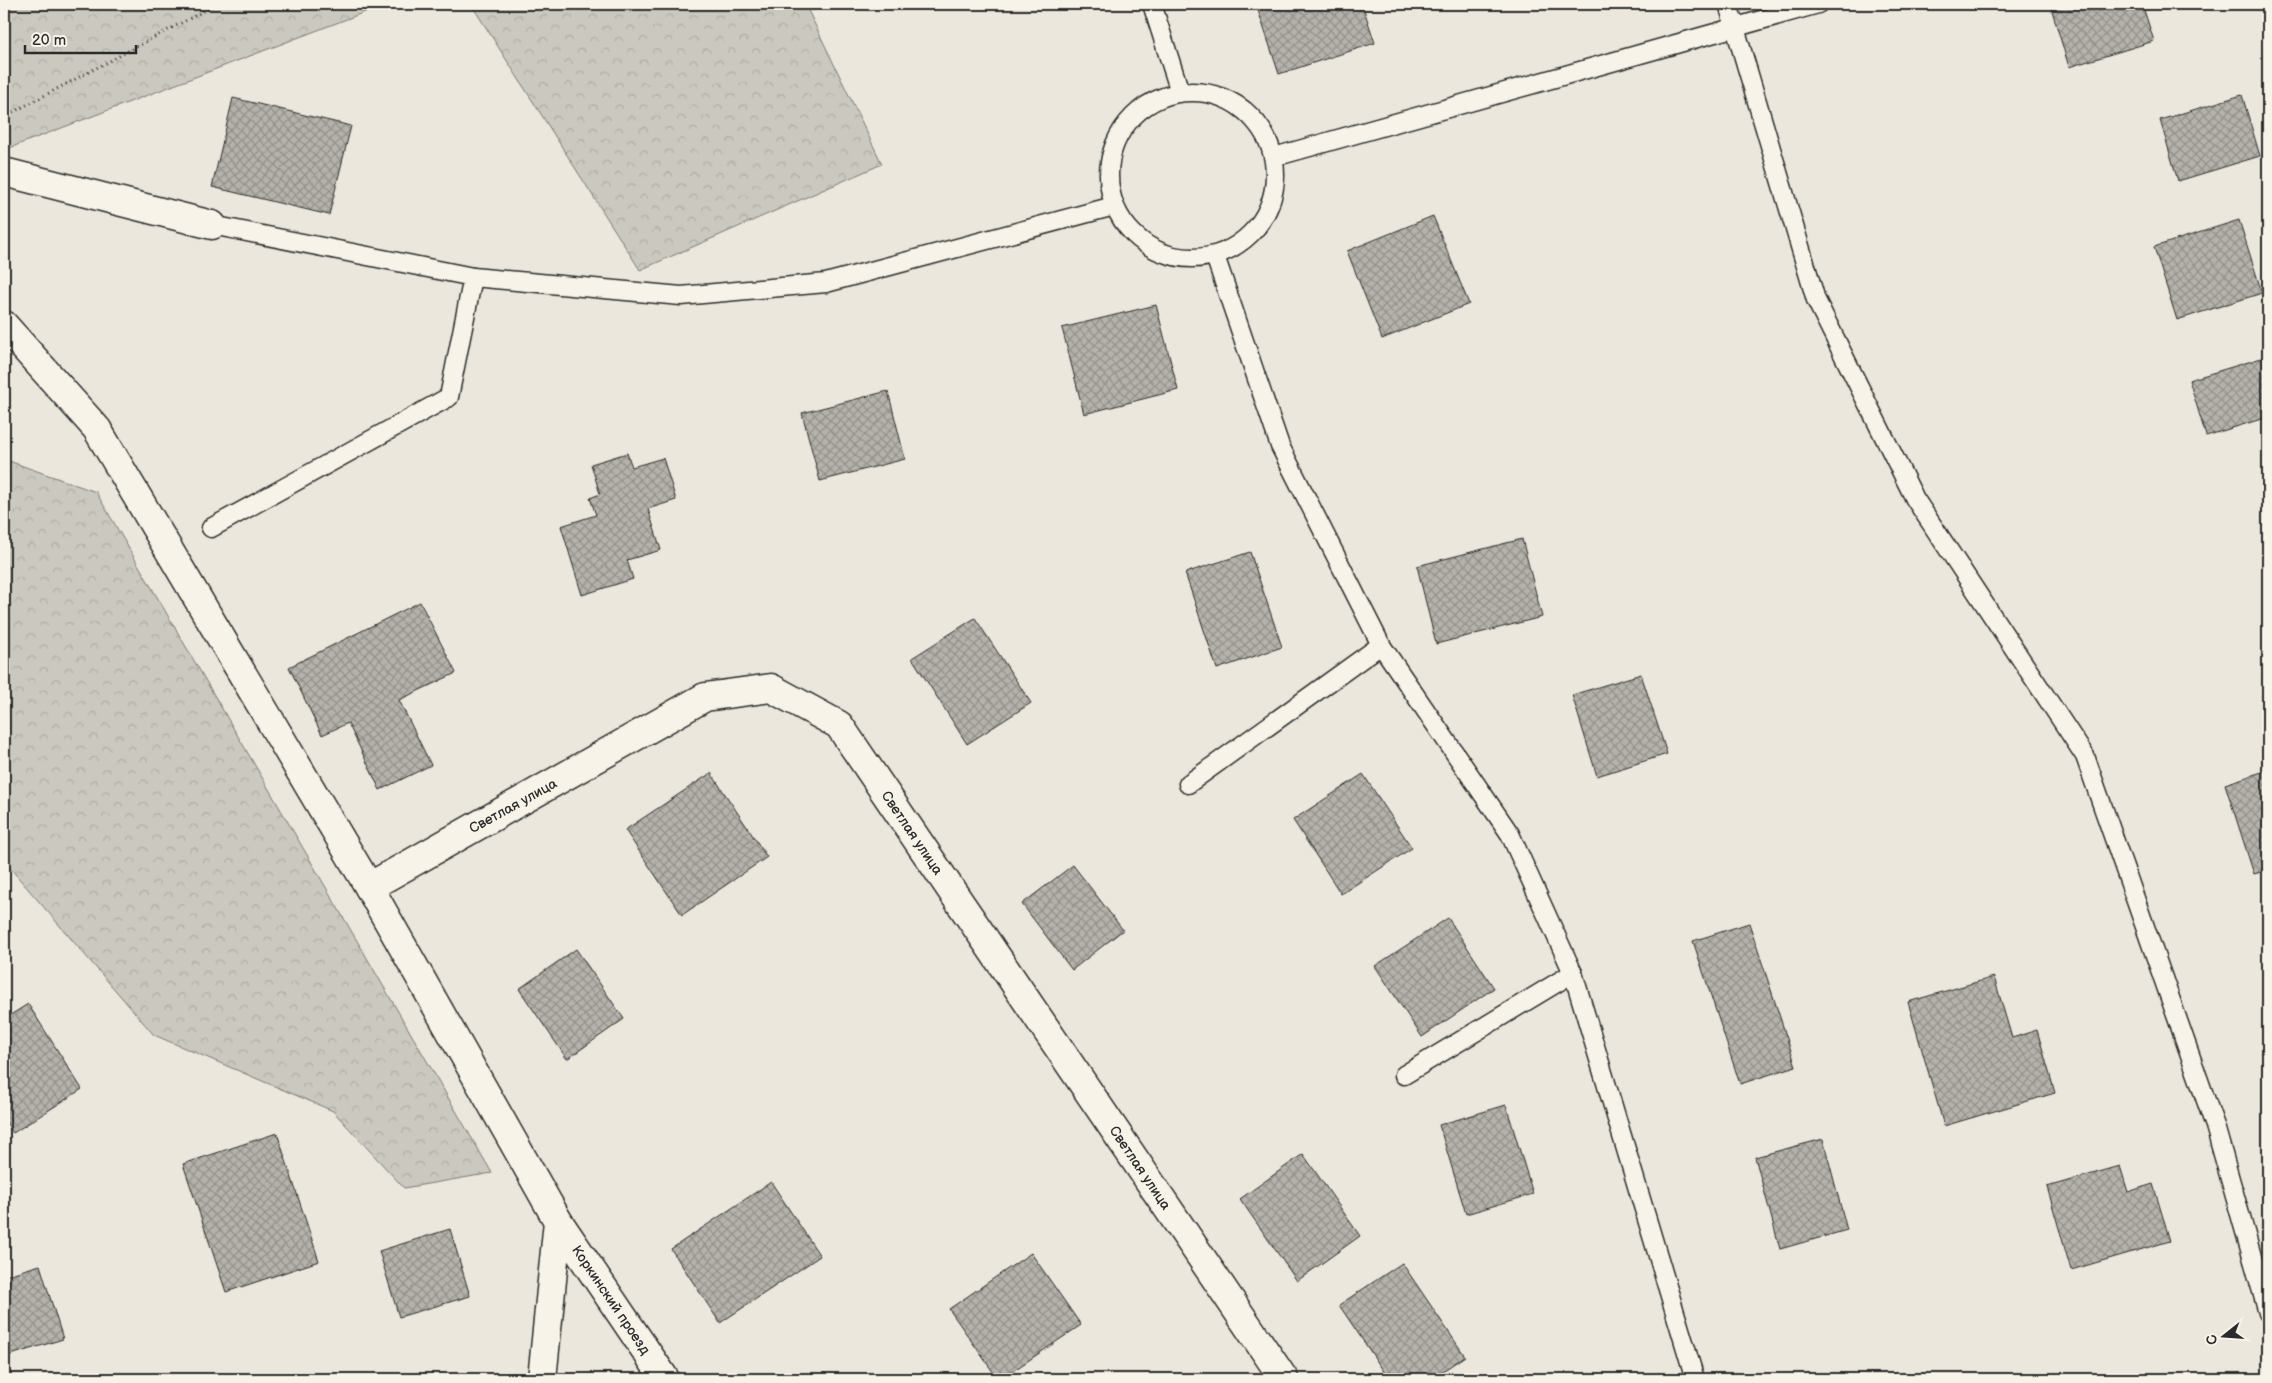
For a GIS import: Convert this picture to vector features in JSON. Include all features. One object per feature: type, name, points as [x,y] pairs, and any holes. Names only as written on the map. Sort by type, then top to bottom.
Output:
[{"type":"street","points":[[4,172],[212,225]]},
{"type":"street","name":"Коркинский проезд","points":[[4,325],[97,429],[369,887],[558,1221],[665,1379]]},
{"type":"street","name":"Светлая улица","points":[[369,887],[705,697],[771,688],[839,725],[1284,1379]]},
{"type":"street","points":[[542,1379],[558,1221]]},
{"type":"lane","points":[[1152,4],[1180,92]]},
{"type":"lane","points":[[1728,4],[1816,300],[1914,499],[2085,756],[2215,1126],[2268,1313]]},
{"type":"lane","points":[[1274,157],[1818,4]]},
{"type":"lane","points":[[1180,92],[1205,92],[1228,100],[1242,110],[1265,134],[1274,157],[1276,182],[1270,207],[1257,228],[1238,245],[1214,256],[1190,259],[1166,255],[1144,244],[1126,227],[1114,206],[1109,182],[1110,157],[1119,133],[1135,114],[1156,99],[1180,92]]},
{"type":"lane","points":[[212,225],[473,277],[681,296],[826,283],[1114,206]]},
{"type":"lane","points":[[1214,256],[1280,446],[1382,645],[1510,834],[1573,973],[1695,1379]]},
{"type":"lane","points":[[211,528],[449,396],[473,277]]},
{"type":"lane","points":[[1188,784],[1382,645]]},
{"type":"lane","points":[[1404,1075],[1573,973]]},
{"type":"path","points":[[4,117],[217,4]]},
{"type":"green space","points":[[4,4],[386,4],[4,150]]},
{"type":"green space","points":[[471,4],[805,4],[882,164],[640,270]]},
{"type":"green space","points":[[9,461],[96,492],[492,1173],[404,1188],[333,1111],[154,1035],[4,861],[4,466]]},
{"type":"building","points":[[1256,4],[1362,4],[1375,43],[1279,74]]},
{"type":"building","points":[[2050,4],[2142,4],[2154,41],[2069,67]]},
{"type":"building","points":[[2242,95],[2260,156],[2178,181],[2160,120]]},
{"type":"building","points":[[233,98],[351,126],[329,215],[212,187]]},
{"type":"building","points":[[1433,216],[1469,304],[1382,339],[1347,251]]},
{"type":"building","points":[[2239,220],[2262,293],[2177,320],[2154,247]]},
{"type":"building","points":[[1156,305],[1178,390],[1084,414],[1062,328]]},
{"type":"building","points":[[2268,356],[2268,417],[2206,436],[2189,380]]},
{"type":"building","points":[[888,391],[905,459],[820,481],[802,413]]},
{"type":"building","points":[[627,453],[632,467],[663,458],[676,500],[648,509],[661,550],[627,560],[633,579],[582,595],[561,526],[596,515],[590,498],[600,494],[591,464]]},
{"type":"building","points":[[1522,539],[1542,617],[1436,644],[1417,566]]},
{"type":"building","points":[[1250,552],[1282,647],[1217,669],[1185,573]]},
{"type":"building","points":[[420,602],[456,673],[399,700],[431,765],[380,790],[348,723],[322,735],[289,667]]},
{"type":"building","points":[[975,618],[1031,703],[967,744],[912,658]]},
{"type":"building","points":[[1641,674],[1667,754],[1597,776],[1572,695]]},
{"type":"building","points":[[2268,770],[2268,870],[2254,874],[2225,784]]},
{"type":"building","points":[[711,773],[767,857],[682,915],[625,830]]},
{"type":"building","points":[[1363,774],[1412,848],[1341,894],[1293,820]]},
{"type":"building","points":[[1073,865],[1123,930],[1072,970],[1022,904]]},
{"type":"building","points":[[1448,918],[1494,988],[1422,1037],[1375,966]]},
{"type":"building","points":[[1749,923],[1796,1066],[1740,1084],[1693,941]]},
{"type":"building","points":[[576,949],[624,1019],[567,1059],[519,989]]},
{"type":"building","points":[[1994,977],[2012,1038],[2037,1030],[2055,1093],[1944,1126],[1908,1002]]},
{"type":"building","points":[[28,1004],[82,1089],[13,1133],[4,1119],[4,1019]]},
{"type":"building","points":[[1506,1105],[1533,1194],[1466,1214],[1439,1125]]},
{"type":"building","points":[[277,1133],[319,1261],[226,1292],[183,1164]]},
{"type":"building","points":[[1823,1139],[1847,1230],[1780,1249],[1755,1157]]},
{"type":"building","points":[[1303,1154],[1360,1236],[1297,1281],[1240,1199]]},
{"type":"building","points":[[2120,1166],[2128,1192],[2153,1184],[2170,1241],[2071,1270],[2047,1187]]},
{"type":"building","points":[[771,1182],[820,1256],[720,1323],[671,1249]]},
{"type":"building","points":[[450,1229],[470,1296],[399,1317],[379,1251]]},
{"type":"building","points":[[1031,1253],[1081,1325],[1001,1379],[998,1379],[949,1309]]},
{"type":"building","points":[[1402,1263],[1465,1356],[1431,1379],[1389,1379],[1339,1305]]},
{"type":"building","points":[[40,1265],[63,1339],[4,1357],[4,1276]]}]
